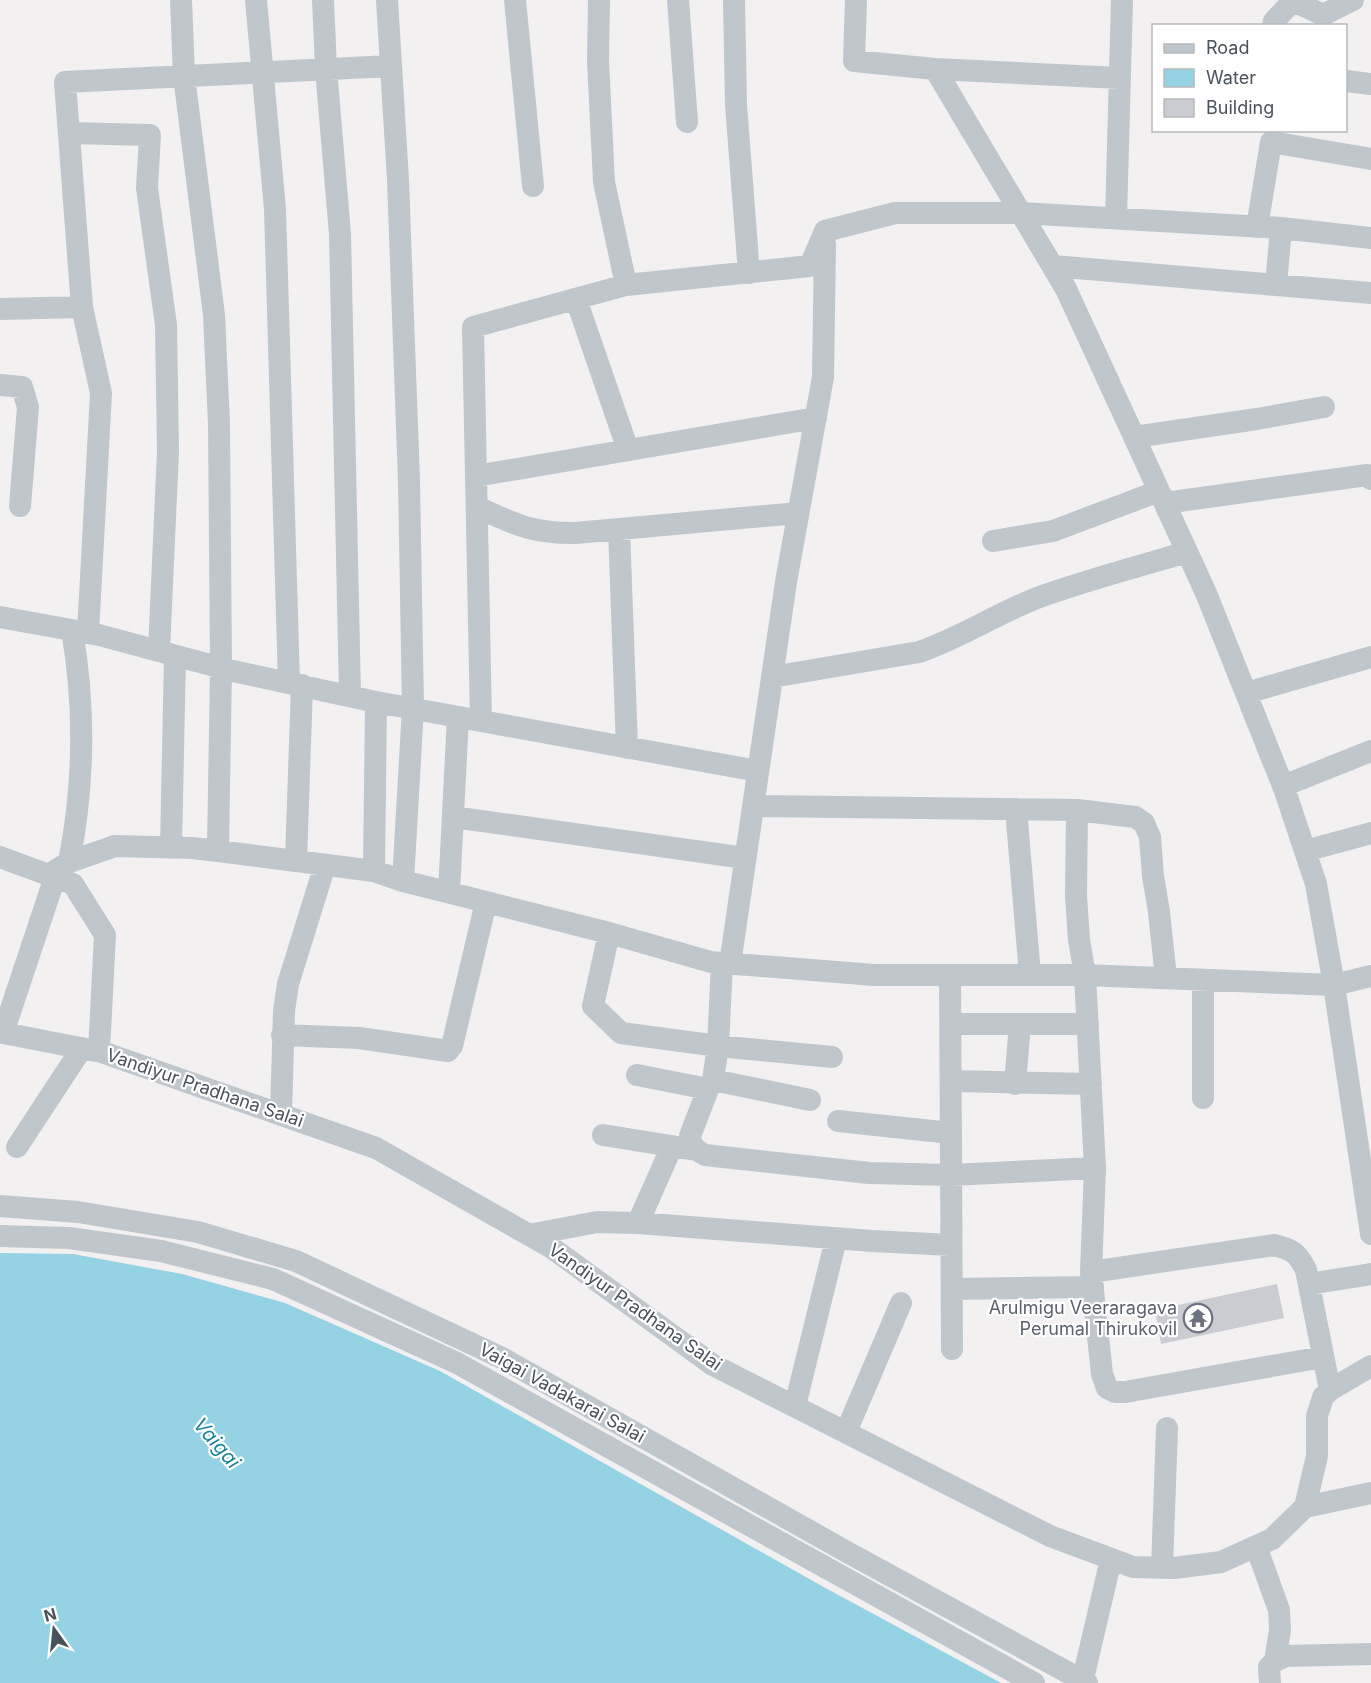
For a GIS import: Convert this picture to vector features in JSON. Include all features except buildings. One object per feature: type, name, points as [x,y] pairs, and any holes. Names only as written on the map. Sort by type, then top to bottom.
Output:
[{"type":"street","points":[[181,0],[184,76],[214,315],[219,424],[221,668],[218,851]]},
{"type":"street","points":[[256,0],[275,209],[295,684],[297,861]]},
{"type":"street","points":[[323,0],[326,69],[340,234],[350,695]]},
{"type":"street","points":[[387,0],[398,180],[409,481],[413,708],[403,881]]},
{"type":"street","points":[[514,0],[533,186]]},
{"type":"street","points":[[599,0],[598,61],[604,182],[626,285]]},
{"type":"street","points":[[678,0],[687,122]]},
{"type":"street","points":[[734,0],[736,105],[749,273]]},
{"type":"street","points":[[856,0],[854,61],[935,69],[1120,78]]},
{"type":"street","points":[[1116,218],[1122,0]]},
{"type":"street","points":[[1273,24],[1294,1],[1323,15],[1353,0]]},
{"type":"street","points":[[17,1147],[91,1050],[2,1033],[58,871],[76,830],[81,744],[80,632],[101,393],[82,307],[65,82],[391,66]]},
{"type":"street","points":[[935,69],[1066,289],[1206,593],[1284,786],[1316,884],[1334,985],[1371,1234]]},
{"type":"street","points":[[1347,81],[1371,84]]},
{"type":"street","points":[[69,133],[150,135],[147,188],[166,336],[167,653],[171,848]]},
{"type":"street","points":[[1257,226],[1270,136],[1371,159]]},
{"type":"street","points":[[825,231],[895,213],[1021,213],[1257,226],[1371,238]]},
{"type":"street","points":[[1276,285],[1281,228]]},
{"type":"street","points":[[481,721],[473,327],[626,285],[810,266],[825,231]]},
{"type":"street","points":[[696,1150],[691,1144],[690,1136],[710,1084],[718,1046],[726,963],[745,858],[798,513],[823,377],[825,231]]},
{"type":"street","points":[[1053,266],[1371,293]]},
{"type":"street","points":[[576,299],[628,450]]},
{"type":"street","points":[[0,309],[82,307]]},
{"type":"street","points":[[0,385],[22,387],[28,407],[21,506]]},
{"type":"street","points":[[1134,437],[1324,407]]},
{"type":"street","points":[[476,476],[816,418]]},
{"type":"street","points":[[993,541],[1053,531],[1111,511],[1162,497],[1367,475],[1371,479]]},
{"type":"street","points":[[477,507],[522,528],[547,533],[575,533],[798,513]]},
{"type":"street","points":[[619,529],[627,747]]},
{"type":"street","points":[[772,677],[919,652],[942,644],[1008,610],[1038,598],[1187,552]]},
{"type":"street","points":[[0,617],[80,632],[221,668],[376,702],[758,771]]},
{"type":"street","points":[[1246,693],[1371,657]]},
{"type":"street","points":[[374,871],[376,702]]},
{"type":"street","points":[[449,892],[458,717]]},
{"type":"street","points":[[1284,786],[1371,751]]},
{"type":"street","points":[[753,806],[922,810],[1077,810],[1135,817],[1144,823],[1150,837],[1166,978]]},
{"type":"street","points":[[1016,809],[1030,975]]},
{"type":"street","points":[[1077,810],[1076,896],[1079,940],[1085,975],[1095,1168],[1092,1280],[1102,1374],[1107,1388],[1114,1392],[1125,1392],[1323,1357]]},
{"type":"street","points":[[453,817],[745,858]]},
{"type":"street","points":[[1305,851],[1371,833]]},
{"type":"street","points":[[58,871],[115,846],[218,851],[374,871],[403,881],[609,933],[711,962],[874,975],[1085,975],[1334,985],[1371,976]]},
{"type":"street","name":"Vandiyur Pradhana Salai","points":[[0,857],[58,871],[73,884],[105,935],[91,1050],[376,1148],[552,1248],[713,1365],[1050,1536],[1133,1567],[1174,1568],[1221,1562],[1272,1539],[1305,1507]]},
{"type":"street","points":[[281,1115],[282,1035],[288,984],[326,865]]},
{"type":"street","points":[[282,1035],[359,1038],[448,1051],[452,1046],[486,902]]},
{"type":"street","points":[[609,933],[593,1006],[621,1033],[718,1046],[832,1057]]},
{"type":"street","points":[[950,975],[952,1349]]},
{"type":"street","points":[[1203,980],[1203,1098]]},
{"type":"street","points":[[951,1024],[1088,1024]]},
{"type":"street","points":[[1015,1084],[1020,1024]]},
{"type":"street","points":[[637,1075],[810,1100]]},
{"type":"street","points":[[951,1082],[1091,1084]]},
{"type":"street","points":[[838,1121],[951,1133]]},
{"type":"street","points":[[603,1135],[696,1150],[705,1155],[869,1173],[952,1175],[1095,1168]]},
{"type":"street","points":[[638,1223],[672,1146]]},
{"type":"street","name":"Vaigai Vadakarai Salai","points":[[0,1206],[78,1212],[198,1232],[296,1261],[502,1358],[1084,1682]]},
{"type":"street","points":[[529,1235],[597,1222],[951,1245]]},
{"type":"street","name":"Vaigai Vadakarai Salai","points":[[0,1236],[69,1238],[161,1251],[273,1279],[457,1363],[1034,1683]]},
{"type":"street","points":[[795,1406],[836,1239]]},
{"type":"street","points":[[952,1289],[1092,1280],[1274,1245],[1289,1249],[1299,1256],[1306,1270],[1330,1390]]},
{"type":"street","points":[[1309,1284],[1371,1274]]},
{"type":"street","points":[[846,1432],[901,1304]]},
{"type":"street","points":[[1371,1366],[1330,1390],[1319,1405],[1317,1456],[1305,1507],[1371,1493]]},
{"type":"street","points":[[1162,1568],[1167,1428]]},
{"type":"street","points":[[1256,1546],[1279,1610],[1280,1630],[1275,1660]]},
{"type":"street","points":[[1084,1682],[1111,1559]]},
{"type":"street","points":[[1270,1683],[1269,1667],[1275,1660],[1286,1656],[1371,1654]]},
{"type":"water","name":"Vaigai","points":[[0,1253],[73,1254],[182,1274],[285,1303],[440,1371],[820,1585],[1001,1683],[0,1683]]},
{"type":"place","name":"Arulmigu Veeraragava Perumal Thirukovil","points":[[1198,1318]]}]
